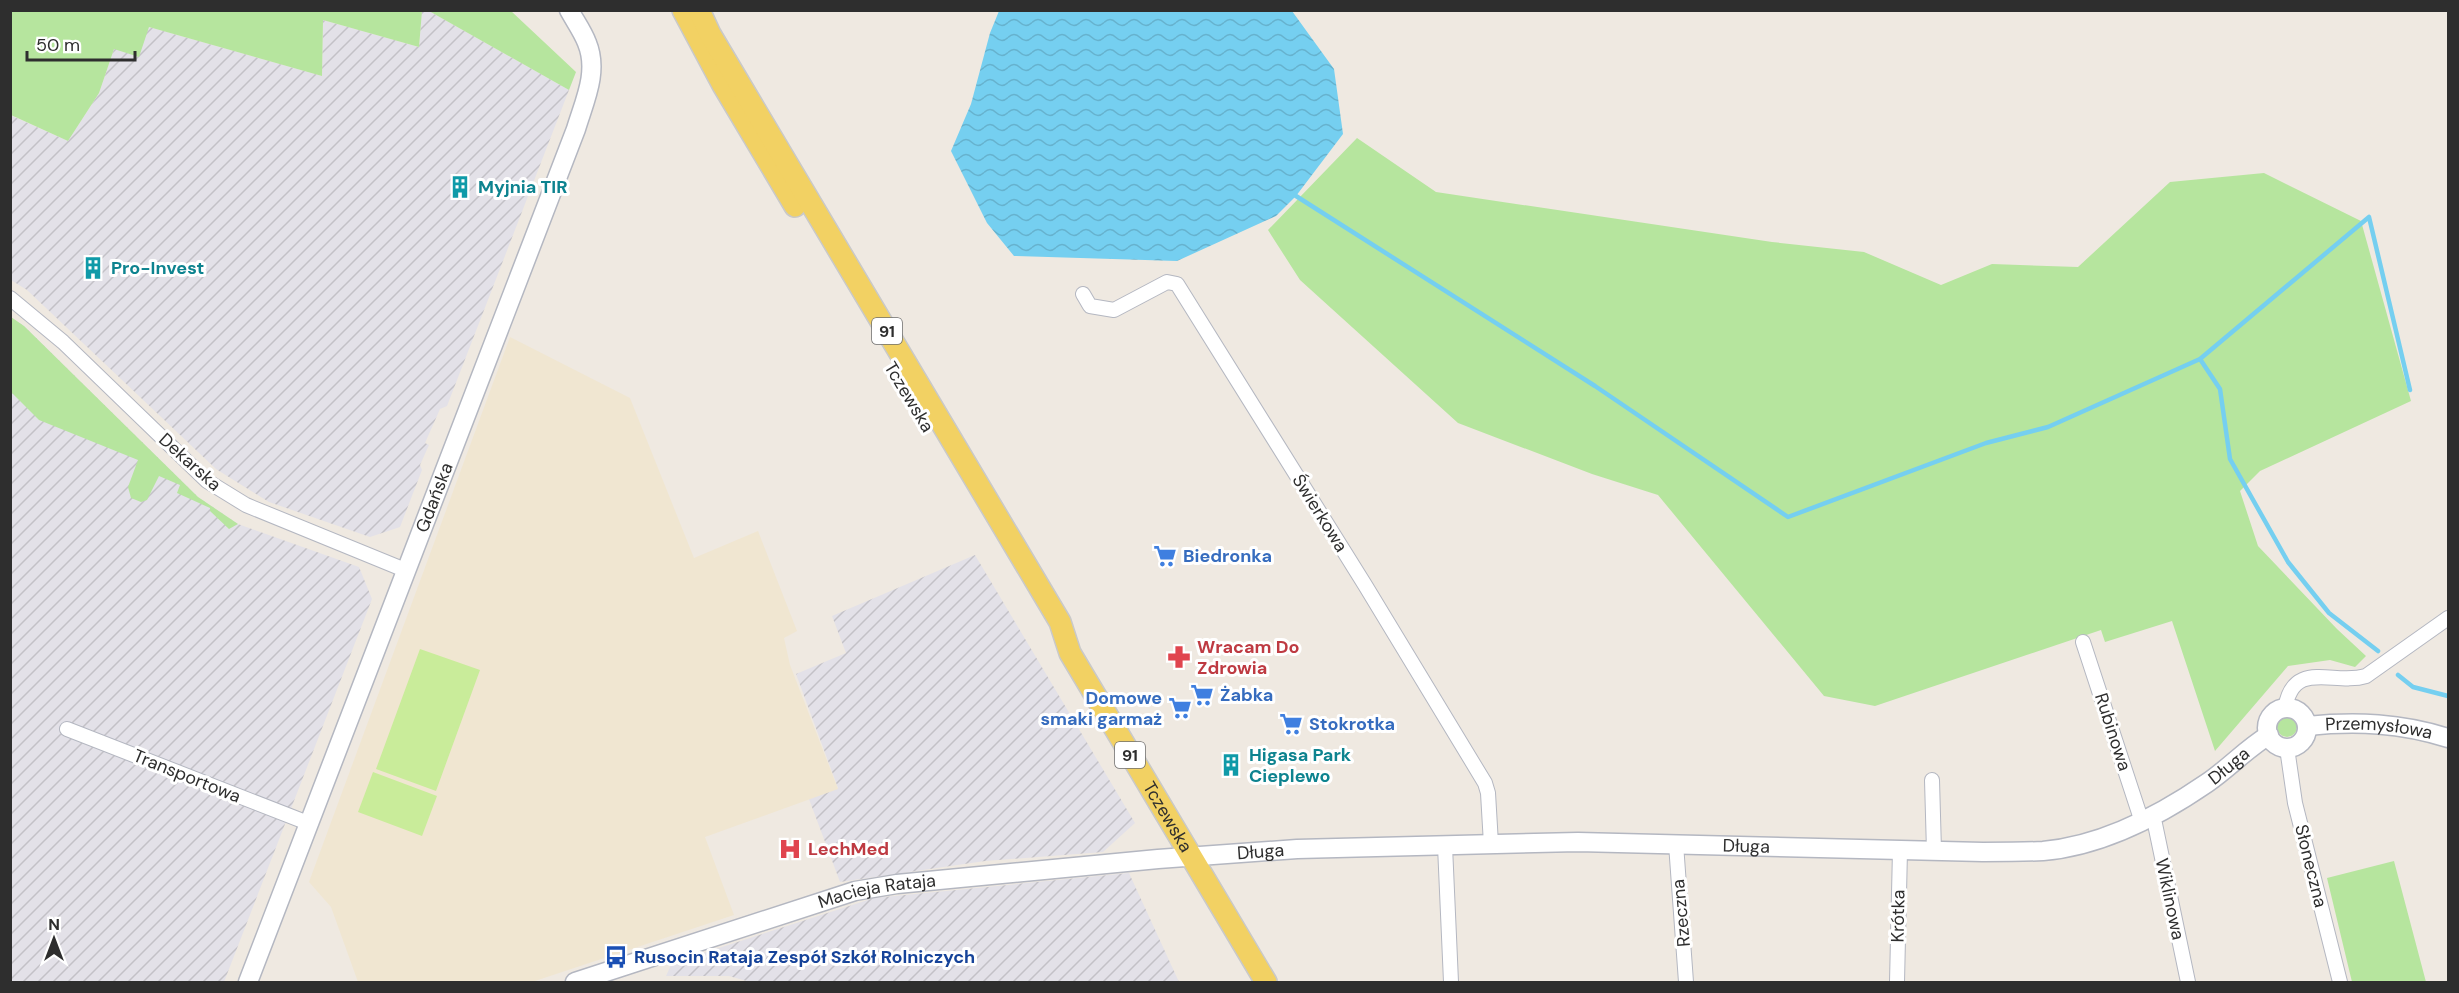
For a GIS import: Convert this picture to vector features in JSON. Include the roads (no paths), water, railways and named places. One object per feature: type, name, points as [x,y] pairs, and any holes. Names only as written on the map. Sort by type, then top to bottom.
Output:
[{"type":"main road","name":"Tczewska","points":[[683,10],[723,85],[1040,617],[1070,653],[1266,982]]},
{"type":"main road","name":"Tczewska","points":[[699,10],[716,44],[1060,622],[1070,653]]},
{"type":"street","name":"Gdańska","points":[[248,982],[576,129],[591,80],[590,53],[569,10]]},
{"type":"street","name":"Świerkowa","points":[[1083,294],[1090,306],[1114,310],[1167,282],[1178,284],[1485,783],[1488,794],[1491,844]]},
{"type":"street","name":"Dekarska","points":[[10,298],[72,350],[207,481],[246,506],[405,570]]},
{"type":"street","name":"Długa","points":[[2287,748],[2273,742],[2268,735],[2269,721],[2278,711],[2285,709],[2287,696],[2301,680],[2327,675],[2354,680],[2366,676],[2448,618]]},
{"type":"street","name":"Rubinowa","points":[[2083,642],[2146,819]]},
{"type":"street","points":[[2285,709],[2300,712],[2307,726],[2307,734],[2302,742],[2296,747],[2287,748]]},
{"type":"street","name":"Przemysłowa","points":[[2307,726],[2381,724],[2422,730],[2448,738]]},
{"type":"street","name":"Transportowa","points":[[67,729],[308,823]]},
{"type":"street","name":"Długa","points":[[1192,856],[1297,849],[1578,842],[1934,851],[2044,851],[2104,837],[2146,819],[2207,783],[2268,735]]},
{"type":"street","name":"Słoneczna","points":[[2287,748],[2295,803],[2340,982]]},
{"type":"street","points":[[1932,780],[1934,851]]},
{"type":"street","name":"Wiklinowa","points":[[2146,819],[2155,824],[2188,982]]},
{"type":"street","name":"Rzeczna","points":[[1676,844],[1686,982]]},
{"type":"street","points":[[1445,846],[1451,982]]},
{"type":"street","name":"Krótka","points":[[1897,982],[1900,850]]},
{"type":"street","name":"Macieja Rataja","points":[[575,982],[838,895],[873,887],[1192,856]]},
{"type":"water","points":[[999,11],[1292,11],[1334,69],[1343,134],[1296,196],[1276,216],[1177,261],[1014,256],[987,223],[951,151],[971,104],[990,33]]},
{"type":"waterway","points":[[1296,196],[1595,386],[1788,517],[1986,443],[2048,427],[2200,359],[2220,389],[2230,459],[2288,562],[2329,613],[2378,651]]},
{"type":"waterway","points":[[2200,359],[2369,217],[2410,390]]},
{"type":"waterway","points":[[2398,675],[2413,687],[2448,696]]},
{"type":"place","name":"Myjnia TIR","points":[[460,187]]},
{"type":"place","name":"Pro-Invest","points":[[93,268]]},
{"type":"place","name":"Biedronka","points":[[1165,556]]},
{"type":"place","name":"Wracam Do Zdrowia","points":[[1179,657]]},
{"type":"place","name":"Żabka","points":[[1202,695]]},
{"type":"place","name":"Domowe smaki garmaż","points":[[1180,708]]},
{"type":"place","name":"Stokrotka","points":[[1291,724]]},
{"type":"place","name":"Higasa Park Cieplewo","points":[[1231,765]]},
{"type":"place","name":"LechMed","points":[[790,849]]},
{"type":"place","name":"Rusocin Rataja Zespół Szkół Rolniczych","points":[[616,957]]}]
